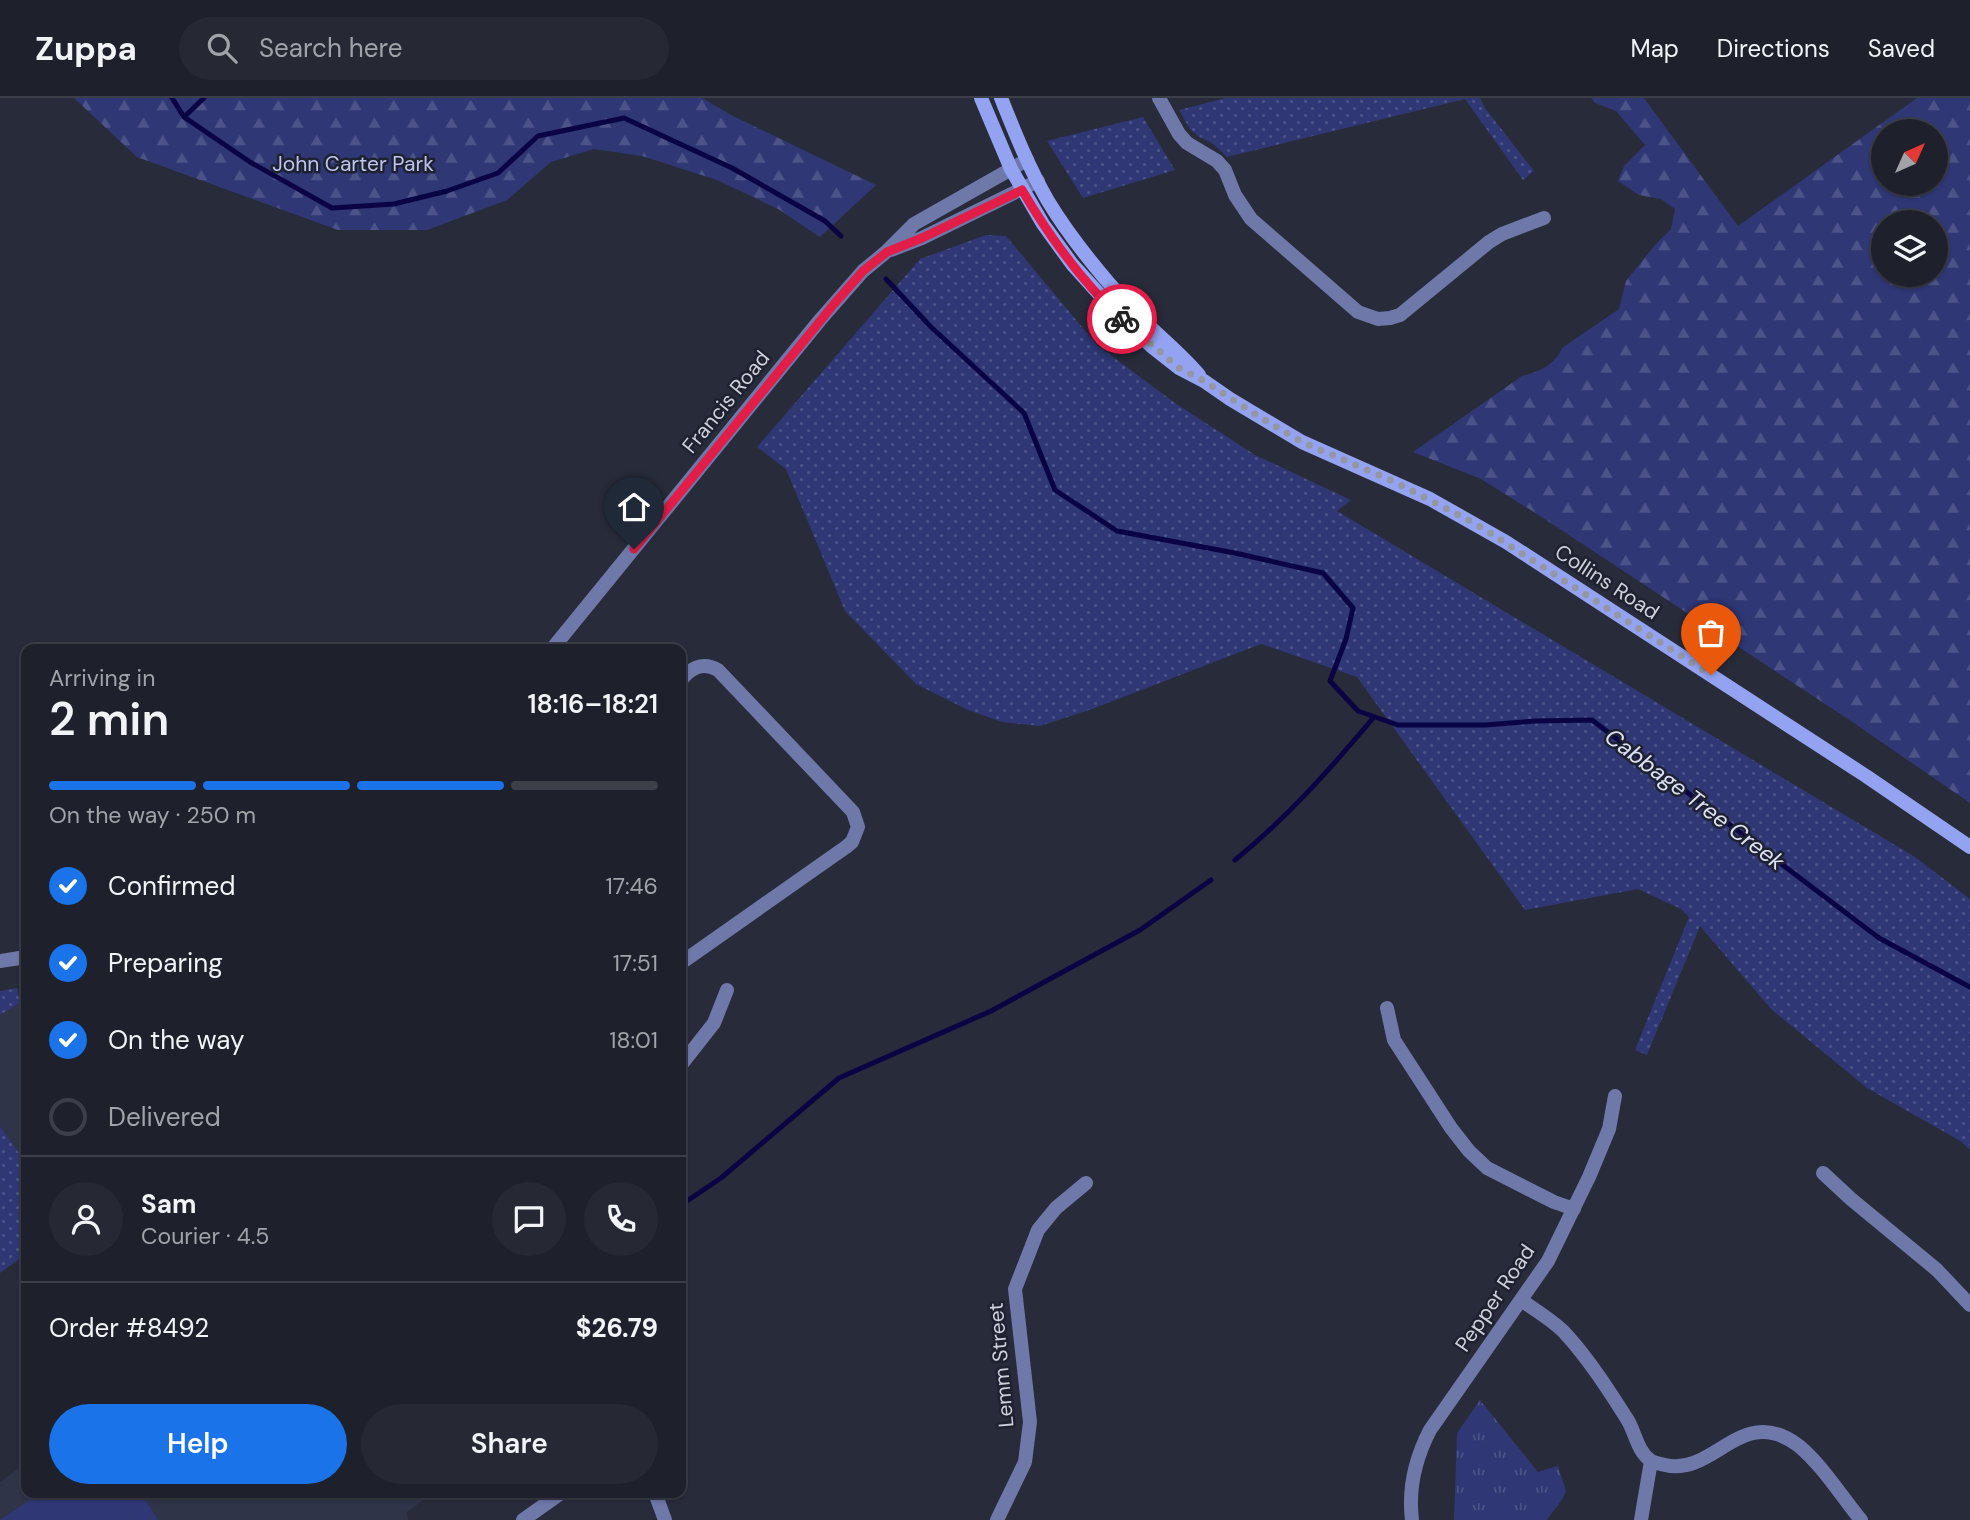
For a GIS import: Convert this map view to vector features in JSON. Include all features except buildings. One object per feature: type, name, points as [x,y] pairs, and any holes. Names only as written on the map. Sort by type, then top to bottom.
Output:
[{"type":"main road","name":"Collins Road","points":[[981,98],[1022,190],[1072,264],[1119,316],[1179,368],[1302,442],[1430,499],[1506,542],[1866,776],[1970,847]]},
{"type":"main road","name":"Collins Road","points":[[1001,98],[1027,160],[1060,219],[1107,282],[1204,381]]},
{"type":"street","points":[[1159,98],[1187,143],[1217,161],[1225,170],[1235,195],[1251,219],[1350,306],[1369,317],[1378,319],[1400,315],[1489,242],[1502,234],[1544,218]]},
{"type":"street","name":"Francis Road","points":[[556,644],[863,271],[887,252],[914,224],[1027,160]]},
{"type":"street","name":"Francis Road","points":[[887,252],[922,238],[1038,181]]},
{"type":"street","points":[[686,675],[698,666],[710,666],[718,670],[853,812],[858,827],[852,842],[846,847],[686,959]]},
{"type":"street","points":[[0,961],[21,958]]},
{"type":"street","points":[[686,1059],[714,1023],[727,990]]},
{"type":"street","points":[[1387,1008],[1394,1040],[1451,1128],[1469,1150],[1487,1168],[1554,1202],[1574,1209]]},
{"type":"street","name":"Pepper Road","points":[[1412,1520],[1410,1503],[1414,1467],[1419,1451],[1430,1430],[1548,1261],[1609,1129],[1615,1096]]},
{"type":"street","points":[[1823,1173],[1937,1270],[1970,1305]]},
{"type":"street","name":"Lemm Street","points":[[998,1520],[1025,1462],[1030,1422],[1015,1289],[1038,1230],[1056,1208],[1086,1183]]},
{"type":"street","points":[[1521,1300],[1562,1330],[1603,1382],[1630,1422],[1641,1450],[1651,1461],[1674,1467],[1685,1465],[1695,1463],[1743,1435],[1762,1433],[1780,1436],[1798,1446],[1817,1465],[1861,1520]]},
{"type":"street","points":[[1641,1520],[1651,1461]]},
{"type":"street","points":[[523,1520],[541,1515],[556,1498]]},
{"type":"street","points":[[657,1498],[665,1520]]},
{"type":"shaded area","points":[[20,1003],[21,1156],[0,1126],[0,1015]]},
{"type":"shaded area","points":[[21,1467],[21,1498],[426,1498],[407,1512],[408,1520],[0,1520],[0,1482]]},
{"type":"green space","name":"John Carter Park","points":[[74,98],[702,98],[731,115],[876,185],[820,237],[778,209],[717,180],[642,156],[594,149],[551,162],[507,200],[427,230],[338,230],[137,157]]},
{"type":"green space","points":[[1226,98],[1480,98],[1534,171],[1523,180],[1465,99],[1227,157],[1190,129],[1179,110]]},
{"type":"green space","points":[[1591,98],[1644,98],[1738,226],[1871,131],[1871,196],[1948,196],[1948,119],[1888,119],[1917,98],[1970,98],[1970,803],[1851,721],[1537,514],[1481,479],[1413,452],[1522,376],[1546,367],[1562,348],[1619,309],[1626,281],[1671,229],[1675,209],[1661,199],[1639,195],[1618,181],[1624,166],[1645,145],[1616,111],[1595,103]]},
{"type":"green space","points":[[1143,117],[1175,170],[1083,198],[1047,141]]},
{"type":"green space","points":[[986,235],[1006,236],[1097,345],[1175,403],[1255,455],[1351,500],[1337,511],[1915,857],[1970,899],[1970,1150],[1962,1142],[1867,1088],[1771,1009],[1700,926],[1647,1055],[1635,1050],[1689,917],[1681,909],[1638,889],[1525,910],[1357,677],[1261,644],[1092,709],[1040,726],[1002,722],[968,710],[916,684],[845,611],[786,469],[757,447],[920,259]]},
{"type":"green space","points":[[17,988],[20,1003],[0,1015],[0,991]]},
{"type":"green space","points":[[0,1126],[21,1156],[21,1258],[0,1273]]},
{"type":"green space","points":[[1480,1400],[1538,1472],[1558,1466],[1566,1491],[1547,1520],[1454,1520],[1457,1433]]},
{"type":"green space","points":[[33,1498],[144,1498],[158,1520],[0,1520]]},
{"type":"waterway","name":"Cabbage Tree Creek","points":[[172,98],[184,117],[250,162],[332,208],[394,204],[447,191],[498,173],[538,136],[624,118],[732,168],[825,221],[841,236]]},
{"type":"waterway","points":[[184,117],[204,98]]},
{"type":"waterway","name":"Cabbage Tree Creek","points":[[886,279],[931,327],[1024,413],[1055,490],[1117,531],[1323,573],[1353,608],[1346,639],[1330,681],[1358,711],[1398,725],[1486,725],[1592,720],[1879,938],[1970,987]]},
{"type":"waterway","points":[[1235,860],[1308,792],[1374,717]]},
{"type":"waterway","points":[[686,1202],[721,1178],[839,1078],[991,1011],[1140,930],[1211,880]]},
{"type":"way so far","points":[[1122,319],[1179,368],[1258,416],[1302,442],[1395,482],[1476,524],[1711,675]]},
{"type":"route","points":[[634,549],[834,304],[863,271],[887,252],[1022,190],[1072,264],[1122,319]]}]
